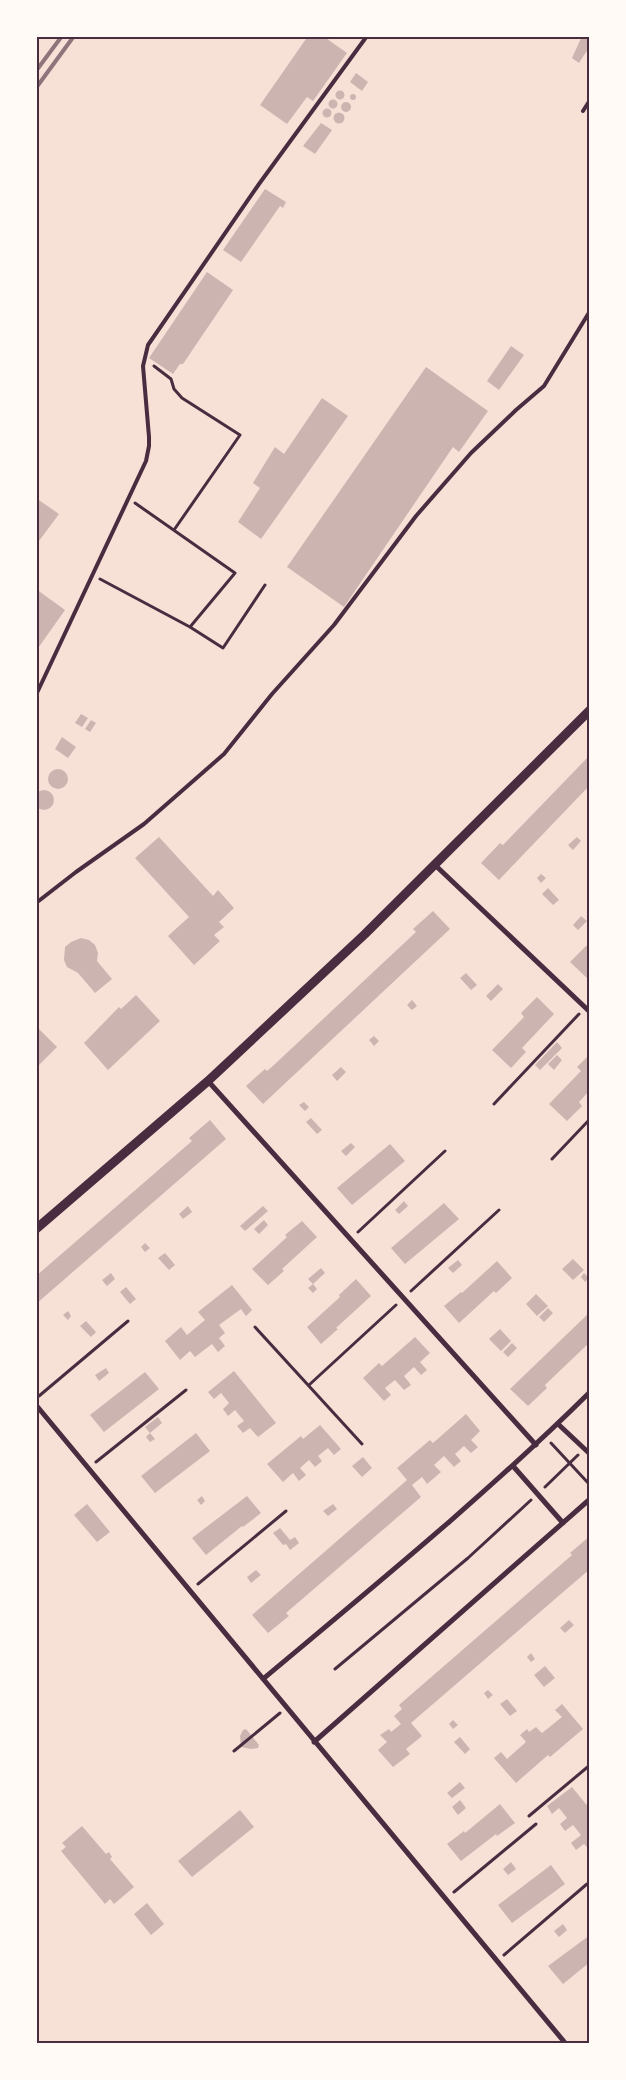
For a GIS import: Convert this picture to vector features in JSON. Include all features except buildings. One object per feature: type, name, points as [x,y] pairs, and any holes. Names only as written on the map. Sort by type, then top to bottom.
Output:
[{"type":"street","points":[[36,1230],[208,1081],[365,934],[590,710]]},
{"type":"street","points":[[435,865],[590,1012]]},
{"type":"street","points":[[208,1081],[536,1446]]},
{"type":"street","points":[[263,1679],[358,1600],[536,1446],[590,1392]]},
{"type":"street","points":[[36,1405],[566,2044]]},
{"type":"street","points":[[558,1424],[590,1454]]},
{"type":"street","points":[[513,1466],[563,1522]]},
{"type":"street","points":[[314,1742],[590,1498]]},
{"type":"lane","points":[[36,695],[146,461],[149,446],[143,378],[144,358],[148,345],[254,192],[367,36]]},
{"type":"lane","points":[[583,111],[590,100]]},
{"type":"lane","points":[[36,903],[144,824],[224,754],[272,694],[334,626],[422,509],[471,453],[544,386],[590,311]]},
{"type":"path","points":[[144,358],[171,380],[174,389],[182,398],[240,435],[174,530]]},
{"type":"path","points":[[128,499],[235,573],[190,627]]},
{"type":"path","points":[[93,576],[190,627],[223,648],[265,585]]},
{"type":"path","points":[[494,1104],[585,1008]]},
{"type":"path","points":[[552,1159],[590,1119]]},
{"type":"path","points":[[350,1239],[445,1151]]},
{"type":"path","points":[[36,1398],[128,1321]]},
{"type":"path","points":[[255,1327],[362,1444]]},
{"type":"path","points":[[88,1468],[186,1390]]},
{"type":"path","points":[[544,1436],[590,1485]]},
{"type":"path","points":[[335,1670],[468,1558],[585,1449]]},
{"type":"path","points":[[191,1591],[286,1511]]},
{"type":"path","points":[[234,1751],[287,1708]]},
{"type":"path","points":[[529,1816],[590,1765]]},
{"type":"path","points":[[445,1899],[536,1824]]},
{"type":"path","points":[[498,1960],[587,1884]]},
{"type":"railway","points":[[36,71],[62,36]]},
{"type":"railway","points":[[36,88],[74,36]]}]
